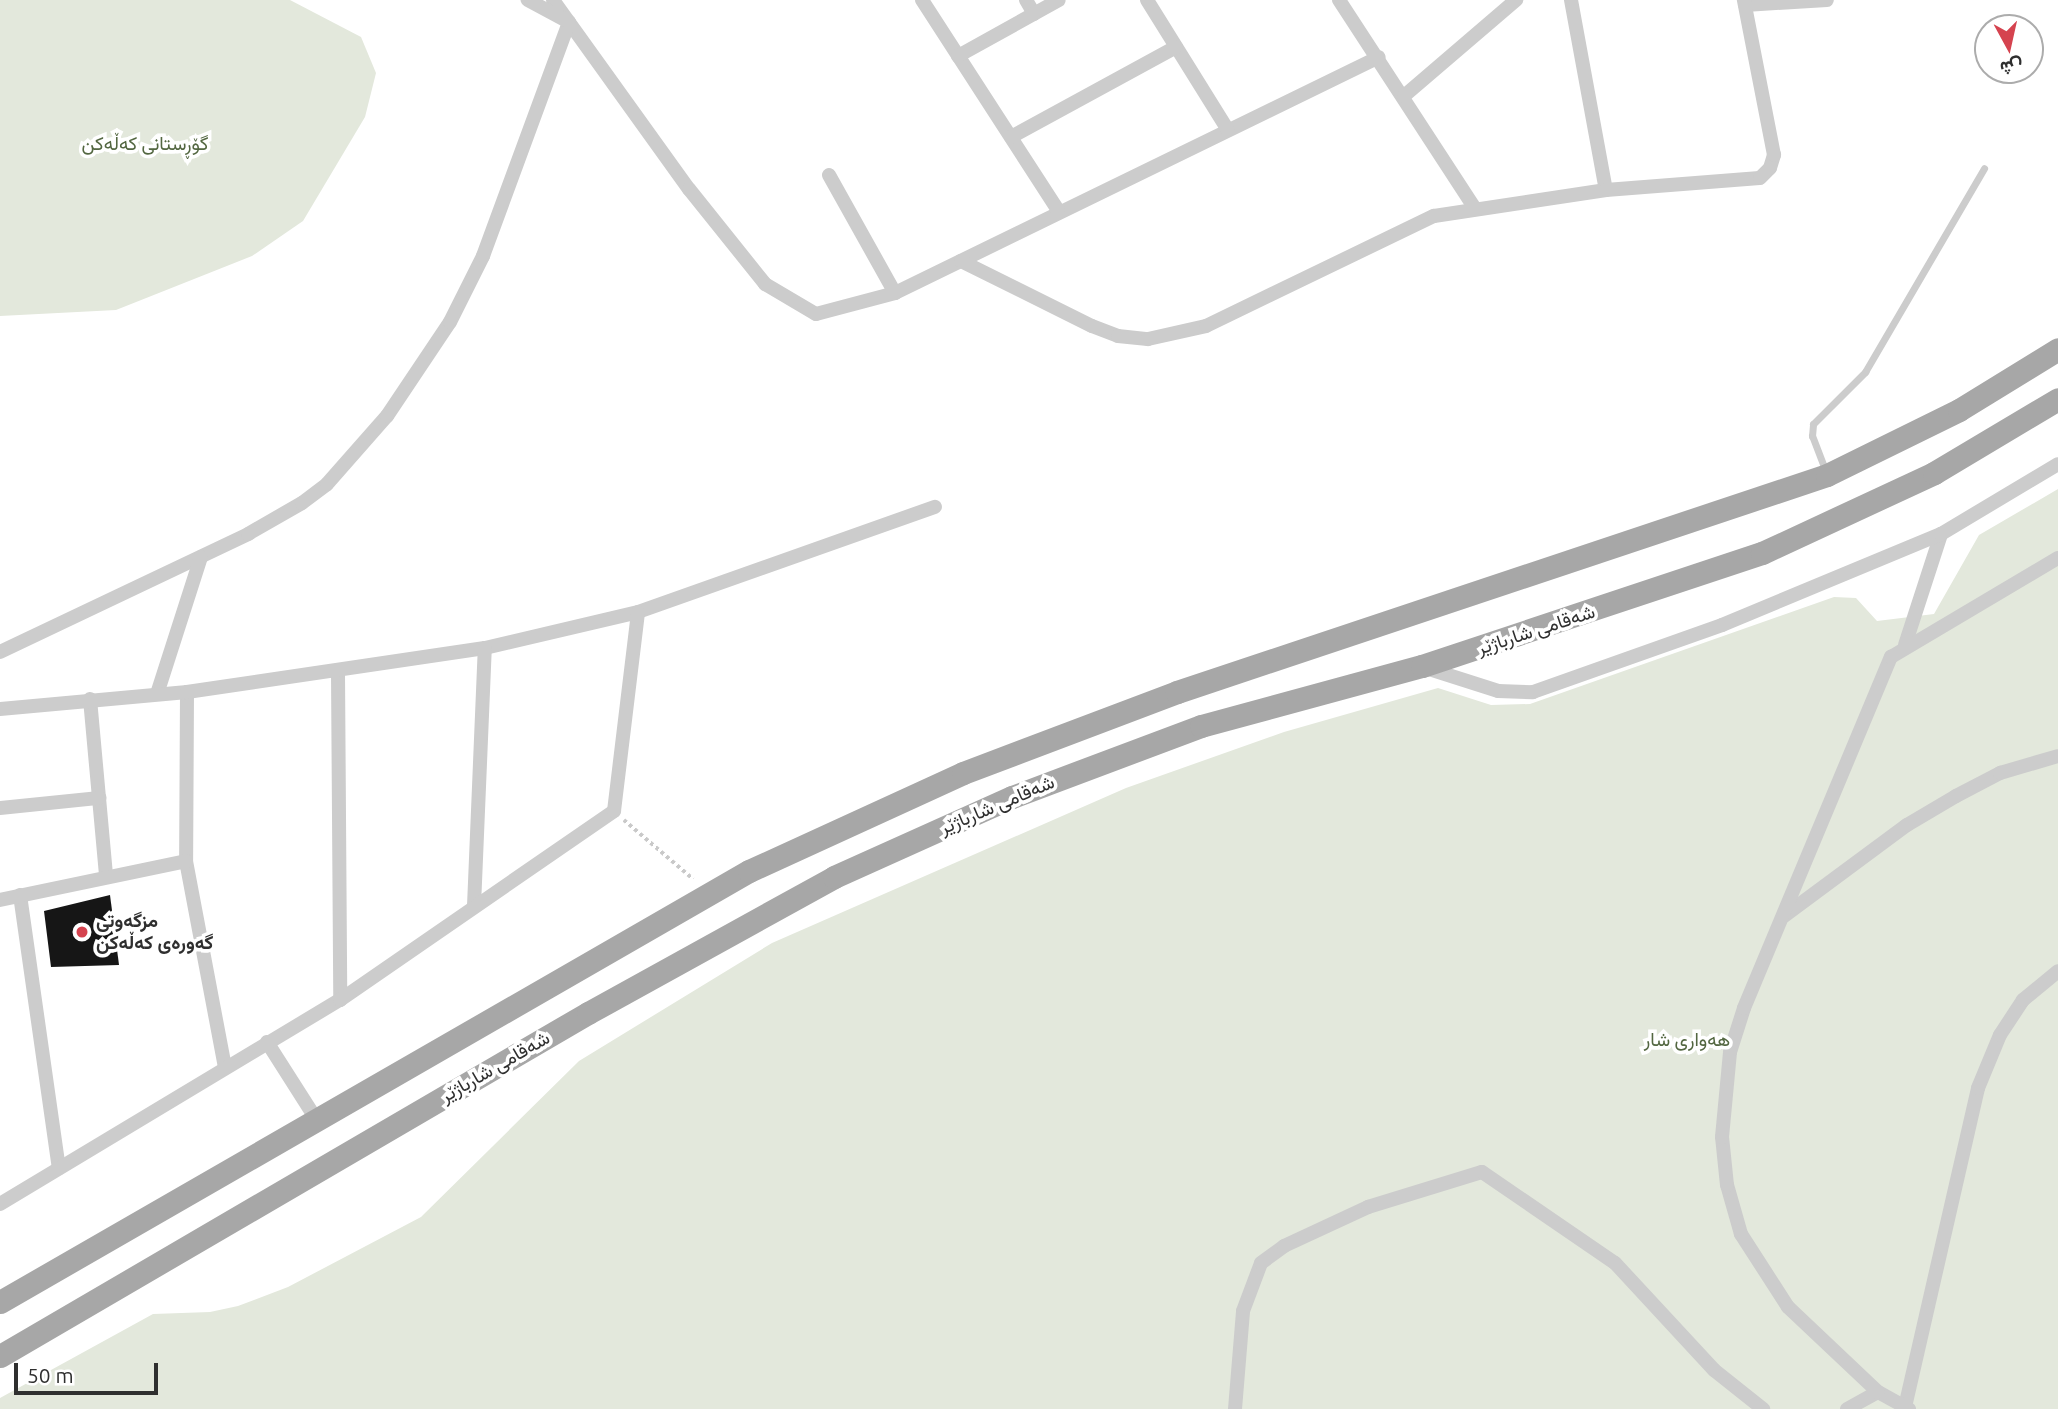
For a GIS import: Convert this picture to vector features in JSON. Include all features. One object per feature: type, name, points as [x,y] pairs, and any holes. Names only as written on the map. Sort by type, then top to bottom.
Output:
[{"type":"main road","name":"شەقامی شارباژێر","points":[[0,1303],[749,871],[963,773],[1177,692],[1827,475],[1959,410],[2058,349]]},
{"type":"main road","name":"شەقامی شارباژێر","points":[[0,1356],[576,1020],[834,877],[1046,784],[1201,726],[1422,666],[1671,587],[1802,537],[1946,467],[2058,399]]},
{"type":"main road","points":[[1031,747],[1046,784]]},
{"type":"street","points":[[528,0],[569,22]]},
{"type":"street","points":[[553,0],[689,189],[765,284],[816,314],[895,293],[1058,210],[1379,57]]},
{"type":"street","points":[[922,0],[1058,210]]},
{"type":"street","points":[[1026,0],[1034,14]]},
{"type":"street","points":[[958,56],[1059,0]]},
{"type":"street","points":[[1147,0],[1228,130]]},
{"type":"street","points":[[1339,0],[1379,57],[1474,207]]},
{"type":"street","points":[[1404,96],[1516,0]]},
{"type":"street","points":[[1571,0],[1606,190]]},
{"type":"street","points":[[961,261],[1092,326],[1118,336],[1148,339],[1206,326],[1434,216],[1474,207],[1606,190],[1760,178],[1770,168],[1774,155],[1744,2],[1827,0]]},
{"type":"street","points":[[0,652],[248,534],[327,484],[354,456],[421,368],[483,256],[569,22]]},
{"type":"street","points":[[1011,137],[1176,47]]},
{"type":"street","points":[[829,175],[895,293]]},
{"type":"street","points":[[1422,666],[1498,691],[1533,692],[1723,625],[1941,534],[2058,464]]},
{"type":"street","points":[[0,709],[187,692],[338,673],[485,648],[638,612],[935,507]]},
{"type":"street","points":[[1905,645],[1941,534]]},
{"type":"street","points":[[157,694],[201,557]]},
{"type":"street","points":[[2058,558],[1905,645],[1882,672],[1730,1052],[1722,1137],[1727,1185],[1741,1234],[1762,1272],[1788,1307],[1878,1392],[1907,1408],[1978,1088],[2000,1035],[2023,1000],[2058,971]]},
{"type":"street","points":[[0,1204],[340,1000],[614,811],[638,612]]},
{"type":"street","points":[[474,906],[485,648]]},
{"type":"street","points":[[338,673],[340,1000]]},
{"type":"street","points":[[187,692],[186,861],[225,1067]]},
{"type":"street","points":[[90,699],[106,874]]},
{"type":"street","points":[[1783,917],[1907,825],[1956,796],[2000,773],[2058,756]]},
{"type":"street","points":[[0,808],[99,798]]},
{"type":"street","points":[[0,900],[106,874],[186,861]]},
{"type":"street","points":[[20,895],[59,1168]]},
{"type":"street","points":[[267,1042],[318,1122]]},
{"type":"street","points":[[1235,1409],[1243,1311],[1261,1263],[1284,1246],[1367,1207],[1482,1172],[1615,1263],[1714,1370],[1763,1409]]},
{"type":"street","points":[[1847,1409],[1878,1392]]},
{"type":"lane","points":[[1827,475],[1812,436],[1813,424],[1866,372],[1984,167]]},
{"type":"path","points":[[614,811],[710,894]]},
{"type":"green space","name":"گۆڕستانی کەڵەکن","points":[[0,0],[290,0],[361,37],[376,73],[365,117],[303,221],[252,256],[116,310],[0,316]]},
{"type":"green space","name":"هەواری شار","points":[[2058,489],[2058,1409],[0,1409],[0,1398],[153,1314],[210,1312],[238,1306],[288,1287],[421,1217],[579,1061],[772,943],[1126,788],[1284,732],[1438,688],[1491,705],[1530,704],[1834,597],[1856,598],[1877,621],[1934,614],[1979,535]]},
{"type":"building","points":[[110,895],[119,965],[51,967],[44,911]]},
{"type":"place","name":"مزگەوتی گەورەی کەڵەکن","points":[[82,932]]}]
